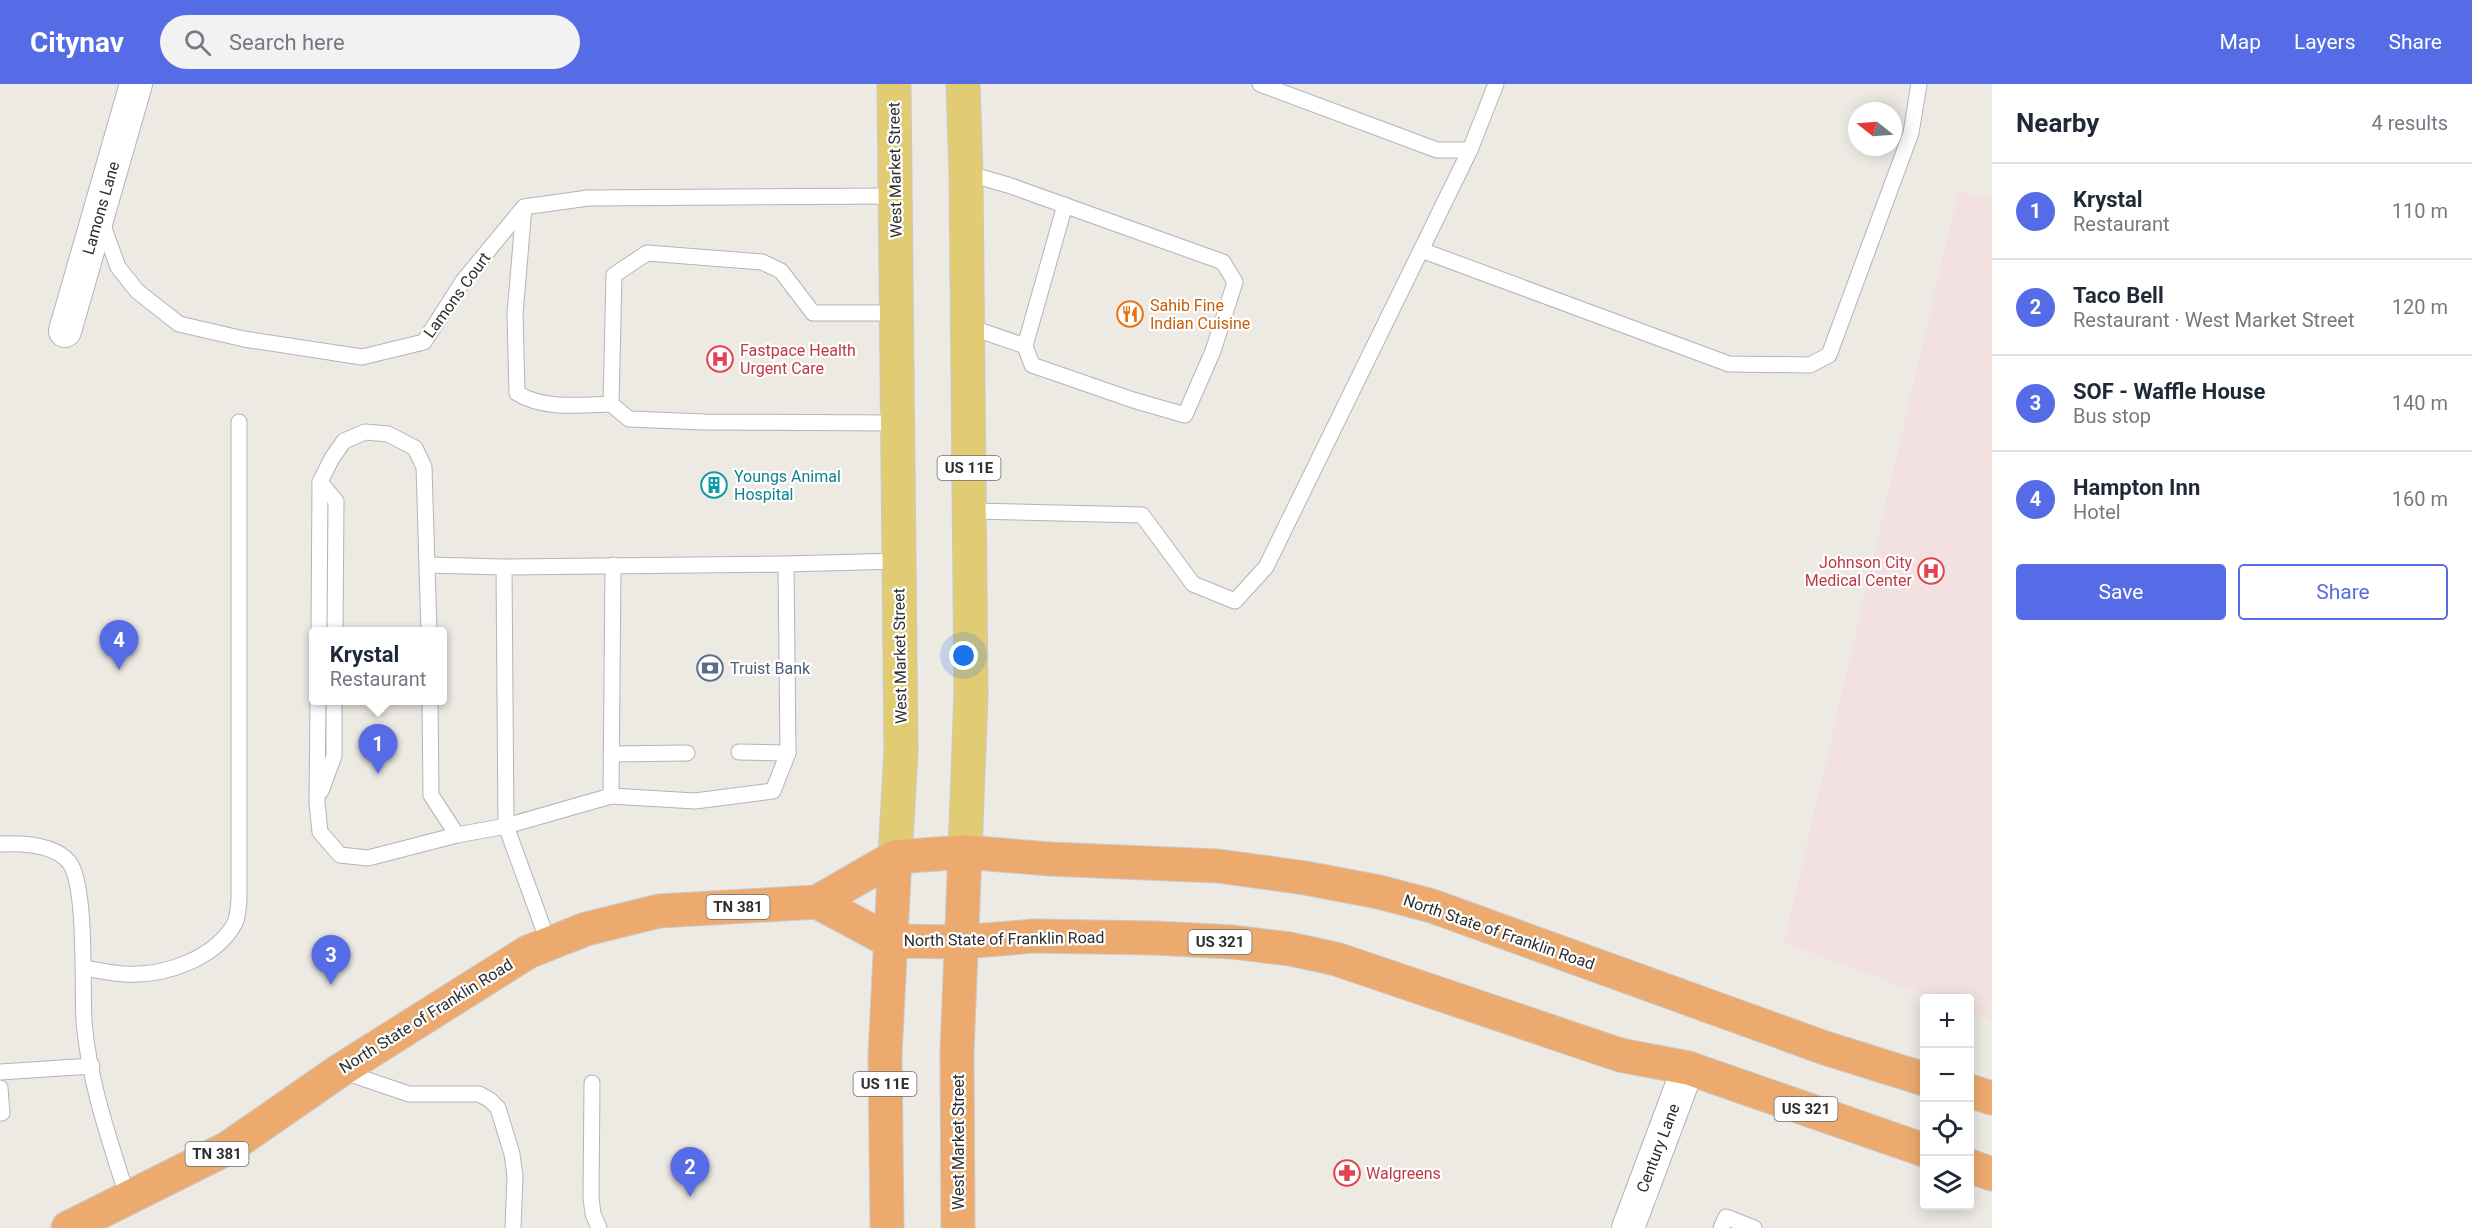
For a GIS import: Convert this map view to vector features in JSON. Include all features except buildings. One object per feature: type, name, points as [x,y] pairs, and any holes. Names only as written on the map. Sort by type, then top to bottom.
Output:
[{"type":"highway","name":"North State of Franklin Road","points":[[68,1228],[228,1148],[339,1071],[528,952],[586,929],[659,912],[817,902],[895,857],[965,852],[1050,859],[1218,866],[1305,878],[1379,892],[1432,906],[1825,1048],[1920,1078]]},
{"type":"highway","name":"West Market Street","points":[[958,1228],[957,1052],[965,852]]},
{"type":"highway","name":"West Market Street","points":[[887,1228],[885,1055],[895,857]]},
{"type":"highway","name":"North State of Franklin Road","points":[[817,902],[890,940],[962,942],[1034,936],[1154,938],[1290,948],[1336,958],[1620,1055],[1688,1068],[1920,1149]]},
{"type":"highway","points":[[1974,1092],[1992,1098]]},
{"type":"highway","points":[[1974,1167],[1992,1174]]},
{"type":"main road","name":"West Market Street","points":[[894,84],[902,751],[895,857]]},
{"type":"main road","name":"West Market Street","points":[[963,84],[966,173],[971,694],[965,852]]},
{"type":"street","name":"Lamons Lane","points":[[65,331],[136,84]]},
{"type":"street","name":"Century Lane","points":[[1628,1228],[1688,1068]]},
{"type":"lane","points":[[1260,84],[1437,150],[1470,150]]},
{"type":"lane","points":[[970,510],[1142,516],[1193,584],[1235,600],[1266,567],[1470,150],[1496,84]]},
{"type":"lane","points":[[1421,250],[1729,364],[1810,365],[1829,355],[1911,133],[1919,84]]},
{"type":"lane","points":[[966,173],[1065,205],[1223,262],[1235,282],[1213,351],[1185,415],[1133,400],[1032,365],[1025,346],[1065,205]]},
{"type":"lane","points":[[895,196],[588,198],[524,207],[515,314],[517,393],[530,401],[565,405],[611,404],[629,419],[704,422],[898,423]]},
{"type":"lane","name":"Lamons Court","points":[[100,215],[118,267],[137,291],[179,324],[244,339],[362,357],[424,342],[463,281],[524,207]]},
{"type":"lane","points":[[611,404],[614,274],[646,253],[762,262],[781,270],[813,313],[897,313]]},
{"type":"lane","points":[[967,327],[1025,346]]},
{"type":"lane","points":[[84,968],[126,974],[165,971],[193,960],[220,943],[236,921],[239,900],[239,422]]},
{"type":"lane","points":[[319,627],[320,482],[344,441],[365,432],[388,434],[415,448],[424,467],[429,627]]},
{"type":"lane","points":[[320,482],[336,501],[335,627]]},
{"type":"lane","points":[[428,565],[504,567],[899,561]]},
{"type":"lane","points":[[318,705],[317,803],[320,832],[340,855],[368,858],[457,835],[506,826],[611,796],[695,801],[773,791],[788,753],[786,564]]},
{"type":"lane","points":[[611,796],[613,565]]},
{"type":"lane","points":[[504,567],[506,826],[549,944]]},
{"type":"lane","points":[[317,803],[334,756],[334,705]]},
{"type":"lane","points":[[430,705],[431,795],[457,835]]},
{"type":"lane","points":[[611,754],[687,753]]},
{"type":"lane","points":[[739,753],[788,753]]},
{"type":"lane","points":[[0,844],[24,843],[54,852],[69,862],[78,883],[84,968],[84,1022],[99,1106],[128,1200]]},
{"type":"lane","points":[[0,1072],[92,1066]]},
{"type":"lane","points":[[339,1071],[409,1094],[479,1094],[490,1100],[498,1108],[512,1154],[515,1176],[513,1228]]},
{"type":"lane","points":[[592,1083],[591,1198],[598,1228]]},
{"type":"lane","points":[[0,1088],[2,1113],[0,1113]]},
{"type":"lane","points":[[1721,1228],[1726,1217],[1754,1228]]},
{"type":"shaded area","name":"Johnson City Medical Center","points":[[1958,192],[1992,198],[1992,1020],[1974,1013],[1974,994],[1923,994],[1784,943]]},
{"type":"place","name":"Sahib Fine Indian Cuisine","points":[[1130,314]]},
{"type":"place","name":"Fastpace Health Urgent Care","points":[[720,359]]},
{"type":"place","name":"Youngs Animal Hospital","points":[[714,485]]},
{"type":"place","name":"Johnson City Medical Center","points":[[1931,571]]},
{"type":"place","name":"Truist Bank","points":[[710,668]]},
{"type":"place","name":"Hampton Inn","points":[[119,670]]},
{"type":"place","name":"Krystal","points":[[378,774]]},
{"type":"place","name":"SOF - Waffle House","points":[[331,985]]},
{"type":"place","name":"Walgreens","points":[[1347,1173]]},
{"type":"place","name":"Taco Bell","points":[[690,1197]]}]
